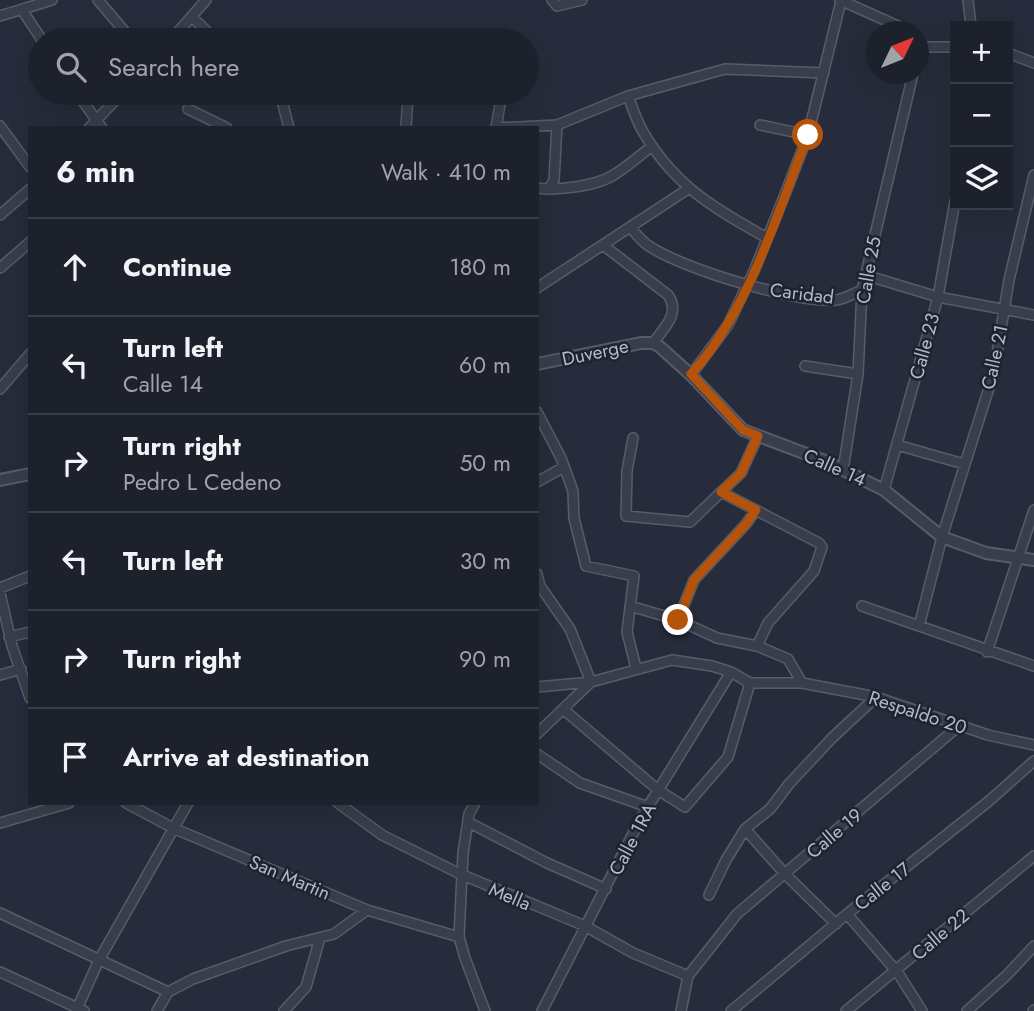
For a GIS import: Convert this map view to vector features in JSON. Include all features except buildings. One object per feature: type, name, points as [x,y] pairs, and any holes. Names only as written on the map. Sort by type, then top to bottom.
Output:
[{"type":"street","points":[[0,16],[52,0]]},
{"type":"street","points":[[97,0],[122,28]]},
{"type":"street","points":[[183,28],[206,0]]},
{"type":"street","points":[[552,0],[556,6],[582,0]]},
{"type":"street","points":[[968,0],[970,21]]},
{"type":"street","points":[[691,374],[728,325],[767,238],[808,135],[840,1],[884,21]]},
{"type":"street","points":[[22,10],[34,28]]},
{"type":"street","points":[[193,18],[203,28]]},
{"type":"street","points":[[929,48],[950,47]]},
{"type":"street","points":[[1013,55],[1034,62]]},
{"type":"street","points":[[537,126],[557,125],[628,96],[725,69],[824,73]]},
{"type":"street","name":"Calle 25","points":[[843,470],[858,373],[862,290],[911,84]]},
{"type":"street","points":[[628,96],[643,133],[688,189],[712,207],[767,238]]},
{"type":"street","points":[[84,105],[95,125],[112,105]]},
{"type":"street","points":[[283,105],[288,126]]},
{"type":"street","points":[[406,126],[407,105]]},
{"type":"street","points":[[496,126],[500,105]]},
{"type":"street","points":[[188,109],[223,126]]},
{"type":"street","points":[[549,190],[554,180],[557,125]]},
{"type":"street","points":[[761,125],[808,135]]},
{"type":"street","points":[[0,126],[28,164]]},
{"type":"street","points":[[539,188],[549,190],[582,185],[611,177],[652,146]]},
{"type":"street","name":"Calle 21","points":[[919,626],[942,537],[994,372],[1004,310],[1034,175]]},
{"type":"street","points":[[539,288],[688,189]]},
{"type":"street","points":[[0,215],[28,191]]},
{"type":"street","name":"Calle 23","points":[[884,490],[938,297],[953,210]]},
{"type":"street","name":"Caridad","points":[[630,228],[648,246],[676,260],[747,285],[794,296],[838,300],[862,290]]},
{"type":"street","points":[[0,268],[28,245]]},
{"type":"street","points":[[603,245],[672,300],[675,308],[672,316],[653,343]]},
{"type":"street","points":[[865,275],[938,297],[1034,315]]},
{"type":"street","name":"Duverge","points":[[539,364],[641,343],[653,343]]},
{"type":"street","name":"Calle 14","points":[[653,343],[691,374],[743,430],[843,470],[884,490],[942,537],[986,553],[1034,560]]},
{"type":"street","points":[[0,389],[28,356]]},
{"type":"street","points":[[806,366],[858,373]]},
{"type":"street","points":[[539,418],[573,491],[574,518],[586,566],[634,576],[627,632],[636,668]]},
{"type":"street","points":[[633,439],[627,471],[626,516],[690,522],[741,473],[758,436]]},
{"type":"street","points":[[897,444],[964,464]]},
{"type":"street","points":[[539,480],[564,467]]},
{"type":"street","points":[[0,480],[28,474]]},
{"type":"street","points":[[721,492],[820,543],[822,547],[814,571],[768,623],[757,646]]},
{"type":"street","points":[[678,620],[694,580],[756,510]]},
{"type":"street","points":[[987,652],[1020,559],[1034,510]]},
{"type":"street","points":[[28,577],[0,590],[9,637],[28,692]]},
{"type":"street","points":[[539,582],[570,629],[591,682]]},
{"type":"street","points":[[631,606],[678,620],[717,638],[757,646],[788,659],[802,682]]},
{"type":"street","points":[[862,606],[987,652],[1034,666]]},
{"type":"street","points":[[9,637],[28,632]]},
{"type":"street","points":[[539,687],[591,682],[672,660],[731,672],[750,683],[728,757],[685,807],[659,790],[563,709]]},
{"type":"street","points":[[0,674],[20,669]]},
{"type":"street","name":"Calle 1RA","points":[[542,1011],[648,807],[731,672]]},
{"type":"street","points":[[539,732],[591,682]]},
{"type":"street","name":"Respaldo 20","points":[[750,683],[802,682],[876,697],[988,735],[1034,745]]},
{"type":"street","points":[[709,895],[745,829],[770,809],[789,784],[832,738],[876,697]]},
{"type":"street","name":"Calle 19","points":[[688,976],[737,914],[960,725]]},
{"type":"street","points":[[539,755],[580,783],[648,807]]},
{"type":"street","name":"Calle 17","points":[[731,1011],[847,914],[989,802],[1034,761]]},
{"type":"street","points":[[0,824],[62,805]]},
{"type":"street","name":"San Martin","points":[[130,805],[173,828],[367,910],[459,937]]},
{"type":"street","points":[[0,972],[79,1010],[99,960],[187,805]]},
{"type":"street","name":"Mella","points":[[341,805],[382,835],[463,876],[585,926],[633,953],[688,976]]},
{"type":"street","points":[[474,805],[469,814],[463,853],[459,937],[485,1011]]},
{"type":"street","points":[[468,822],[547,863],[606,888]]},
{"type":"street","points":[[745,829],[785,874],[836,924]]},
{"type":"street","name":"Calle 22","points":[[846,1011],[1034,856]]},
{"type":"street","points":[[156,1011],[168,992],[193,979],[286,946],[334,934],[367,910]]},
{"type":"street","points":[[0,913],[168,992]]},
{"type":"street","points":[[847,914],[895,970],[922,1011]]},
{"type":"street","points":[[284,1011],[306,987],[320,938]]},
{"type":"street","points":[[967,1011],[1034,946]]},
{"type":"street","points":[[681,1011],[688,976]]},
{"type":"route","points":[[678,620],[694,580],[756,510],[721,492],[741,473],[758,436],[743,430],[691,374],[728,325],[754,271],[808,135]]}]
